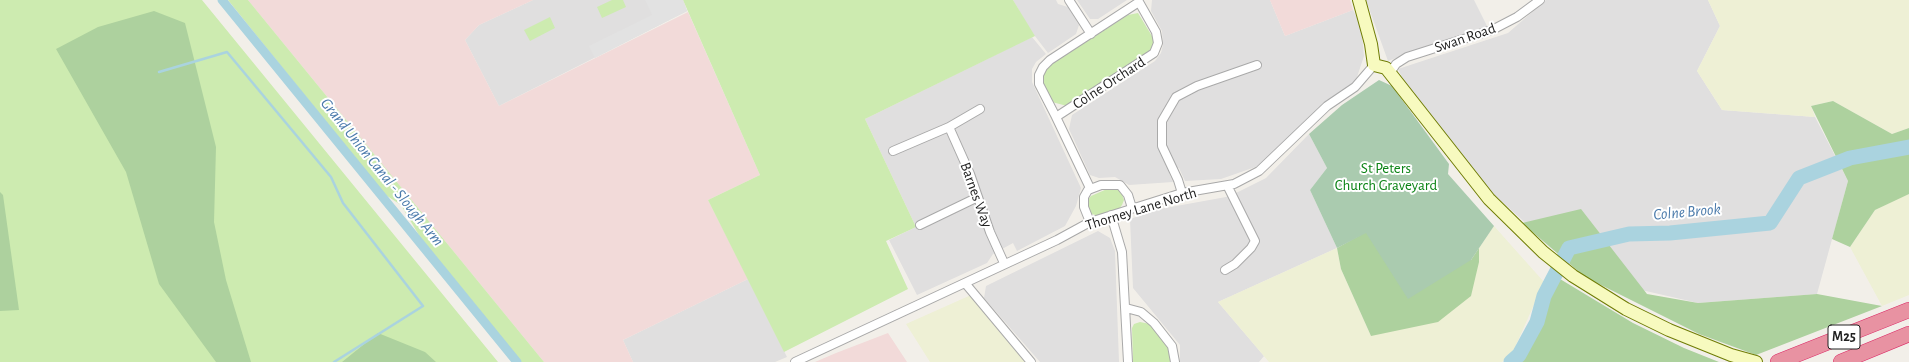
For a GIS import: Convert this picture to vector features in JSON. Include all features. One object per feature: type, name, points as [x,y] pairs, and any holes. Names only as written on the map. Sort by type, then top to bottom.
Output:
[{"type":"highway","name":"M25","points":[[1778,362],[1909,310]]},
{"type":"highway","name":"M25","points":[[1841,362],[1909,334]]},
{"type":"main road","points":[[1358,0],[1371,44],[1374,64],[1386,68],[1460,164],[1490,199],[1543,252],[1573,276],[1626,309],[1669,330],[1731,355],[1756,362]]},
{"type":"street","points":[[1068,0],[1091,34]]},
{"type":"street","name":"Swan Road","points":[[1390,73],[1396,64],[1407,57],[1492,30],[1517,17],[1540,0]]},
{"type":"street","name":"Colne Orchard","points":[[1056,117],[1154,53],[1158,43],[1156,32],[1141,1],[1050,60],[1043,67],[1039,75],[1039,84],[1090,188]]},
{"type":"street","name":"Thorney Lane North","points":[[796,362],[1004,263],[1057,240],[1090,222],[1182,193],[1228,186],[1259,171],[1327,106],[1355,87],[1374,64]]},
{"type":"street","points":[[1182,193],[1178,180],[1162,146],[1162,121],[1176,97],[1197,86],[1257,65]]},
{"type":"street","points":[[893,151],[949,127],[980,109]]},
{"type":"street","name":"Barnes Way","points":[[949,127],[978,197],[990,232],[1004,263]]},
{"type":"street","points":[[1090,222],[1084,207],[1084,196],[1090,188],[1101,184],[1120,185],[1128,195],[1132,208]]},
{"type":"street","points":[[1225,270],[1235,264],[1246,254],[1255,241],[1228,186]]},
{"type":"street","points":[[920,225],[978,197]]},
{"type":"street","points":[[1111,215],[1122,252],[1128,362]]},
{"type":"street","points":[[964,283],[1031,362]]},
{"type":"street","points":[[1126,308],[1140,312],[1154,323],[1172,346],[1175,362]]},
{"type":"shaded area","points":[[248,0],[533,0],[479,25],[465,40],[499,106],[688,12],[760,175],[708,200],[748,279],[623,340],[633,362],[544,362]]},
{"type":"shaded area","points":[[533,0],[683,0],[687,11],[499,106],[465,40],[479,25]]},
{"type":"shaded area","points":[[645,0],[683,0],[687,11],[595,58],[589,46],[652,15]]},
{"type":"shaded area","points":[[1013,0],[1056,0],[1058,4],[1068,7],[1079,25],[1076,34],[1048,53],[1031,31]]},
{"type":"shaded area","points":[[1077,0],[1127,0],[1098,19],[1090,19]]},
{"type":"shaded area","points":[[1152,0],[1270,0],[1285,36],[1353,10],[1361,26],[1364,56],[1356,80],[1261,165],[1221,179],[1185,181],[1179,168],[1169,173],[1173,182],[1129,185],[1115,177],[1099,178],[1090,175],[1069,129],[1072,115],[1155,61],[1161,53],[1163,45],[1162,31],[1151,11]]},
{"type":"shaded area","points":[[1270,0],[1350,0],[1353,10],[1285,36]]},
{"type":"shaded area","points":[[1366,0],[1474,0],[1488,28],[1434,44],[1388,61]]},
{"type":"shaded area","points":[[1546,0],[1708,0],[1720,26],[1697,71],[1722,110],[1815,117],[1848,181],[1817,294],[1698,303],[1585,277],[1487,188],[1404,81],[1398,69],[1508,33]]},
{"type":"shaded area","points":[[1032,37],[1046,54],[1036,62],[1032,69],[1032,82],[1081,188],[1076,206],[1065,226],[1017,251],[1013,243],[993,254],[987,263],[917,295],[889,240],[916,227],[865,119]]},
{"type":"shaded area","points":[[1309,134],[1327,168],[1310,190],[1337,248],[1218,302],[1264,356],[1259,362],[1180,362],[1180,345],[1133,288],[1130,219],[1160,209],[1226,197],[1236,193],[1266,178]]},
{"type":"shaded area","points":[[1098,231],[1110,238],[1115,251],[1119,362],[1040,362],[984,298],[986,286]]},
{"type":"shaded area","points":[[748,279],[787,357],[775,362],[633,362],[623,340]]},
{"type":"shaded area","points":[[888,333],[907,362],[815,362],[836,353]]},
{"type":"green space","points":[[0,0],[202,0],[498,362],[0,362]]},
{"type":"green space","points":[[228,0],[248,0],[544,362],[521,362],[420,237],[401,205],[384,194]]},
{"type":"green space","points":[[612,0],[623,0],[626,7],[602,18],[597,7]]},
{"type":"green space","points":[[683,0],[1013,0],[1035,36],[865,119],[916,227],[886,241],[908,289],[784,352],[708,200],[760,175]]},
{"type":"green space","points":[[1708,0],[1909,0],[1909,128],[1892,134],[1833,101],[1811,106],[1815,117],[1722,110],[1697,71],[1720,26]]},
{"type":"green space","points":[[154,11],[185,23],[216,147],[214,222],[226,280],[251,362],[216,362],[159,284],[126,172],[56,49],[98,27]]},
{"type":"green space","points":[[1138,13],[1155,41],[1150,51],[1067,106],[1052,102],[1041,78],[1044,69],[1128,15]]},
{"type":"green space","points":[[550,17],[555,28],[530,41],[524,30]]},
{"type":"green space","name":"St Peters Church Graveyard","points":[[1379,80],[1392,86],[1449,164],[1448,174],[1494,226],[1471,260],[1408,299],[1366,233],[1337,248],[1310,190],[1327,168],[1309,134],[1342,105]]},
{"type":"green space","points":[[1833,101],[1892,134],[1909,128],[1909,194],[1875,210],[1850,247],[1832,239],[1848,181],[1811,106]]},
{"type":"green space","points":[[1107,189],[1117,189],[1121,191],[1124,200],[1122,205],[1119,209],[1099,216],[1092,214],[1088,209],[1087,201],[1091,196]]},
{"type":"green space","points":[[0,192],[3,195],[19,310],[0,311]]},
{"type":"green space","points":[[1909,193],[1909,295],[1882,306],[1850,247],[1875,210]]},
{"type":"green space","points":[[1581,209],[1647,294],[1698,303],[1817,294],[1882,306],[1756,355],[1699,334],[1585,277],[1522,223]]},
{"type":"green space","points":[[1494,226],[1544,282],[1512,354],[1502,362],[1269,362],[1218,302],[1337,248],[1341,269],[1371,336],[1479,262],[1479,248]]},
{"type":"green space","points":[[1366,232],[1471,260],[1479,248],[1479,262],[1471,296],[1438,322],[1371,336],[1341,269],[1337,248]]},
{"type":"green space","points":[[1560,279],[1633,323],[1684,348],[1719,362],[1519,362],[1535,339],[1548,298]]},
{"type":"green space","points":[[971,295],[1030,362],[930,362],[906,324]]},
{"type":"green space","points":[[1140,322],[1150,324],[1167,344],[1172,362],[1133,362],[1132,328],[1134,324]]},
{"type":"green space","points":[[378,333],[425,352],[436,362],[342,362]]},
{"type":"waterway","name":"Grand Union Canal - Slough Arm","points":[[222,0],[517,362]]},
{"type":"waterway","points":[[159,72],[227,52],[331,177],[343,203],[423,306],[334,362]]},
{"type":"waterway","name":"Colne Brook","points":[[1511,362],[1519,355],[1537,322],[1544,296],[1569,248],[1629,234],[1670,233],[1770,223],[1799,178],[1850,158],[1909,147]]}]
